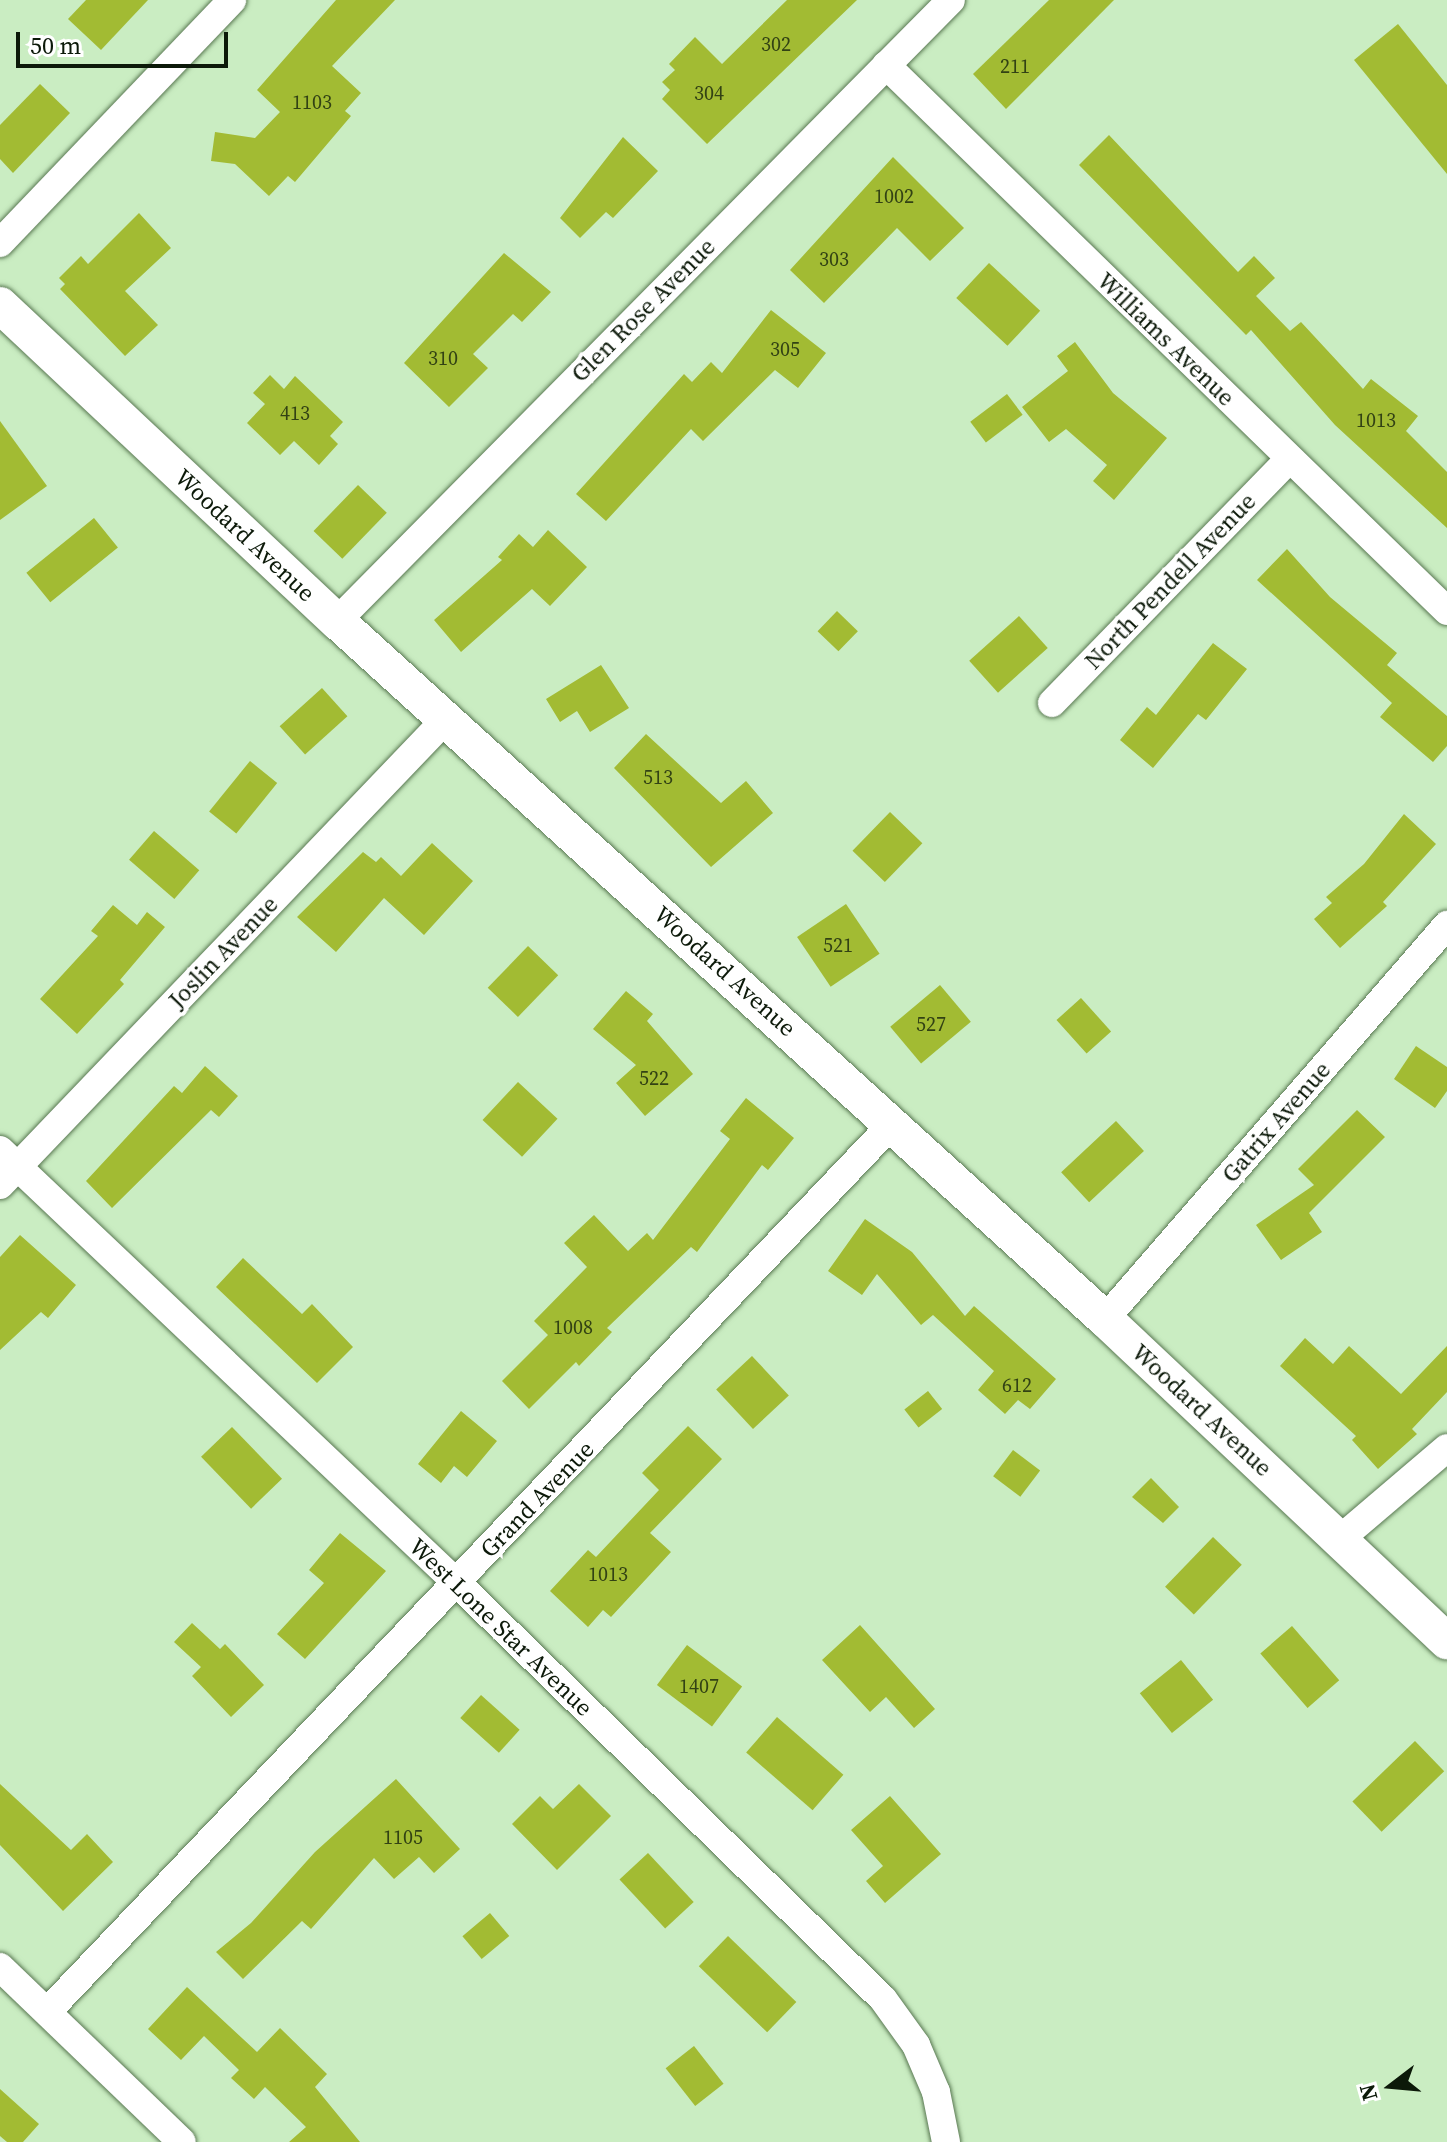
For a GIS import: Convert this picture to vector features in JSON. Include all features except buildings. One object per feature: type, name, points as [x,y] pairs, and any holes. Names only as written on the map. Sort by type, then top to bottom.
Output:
[{"type":"street","points":[[0,243],[232,0]]},
{"type":"street","name":"Glen Rose Avenue","points":[[337,621],[951,0]]},
{"type":"street","name":"Williams Avenue","points":[[886,65],[1447,611]]},
{"type":"street","name":"Woodard Avenue","points":[[1,309],[337,621],[893,1123],[1447,1641]]},
{"type":"street","name":"North Pendell Avenue","points":[[1052,703],[1289,459]]},
{"type":"street","name":"Joslin Avenue","points":[[6,1167],[446,719]]},
{"type":"street","name":"Gatrix Avenue","points":[[1105,1319],[1447,925]]},
{"type":"street","name":"Grand Avenue","points":[[47,2012],[893,1123]]},
{"type":"street","name":"West Lone Star Avenue","points":[[6,1167],[457,1583],[883,1999],[916,2045],[936,2092],[946,2142]]},
{"type":"street","points":[[1340,1539],[1447,1448]]},
{"type":"street","points":[[0,1967],[47,2012],[152,2132],[182,2142]]}]
